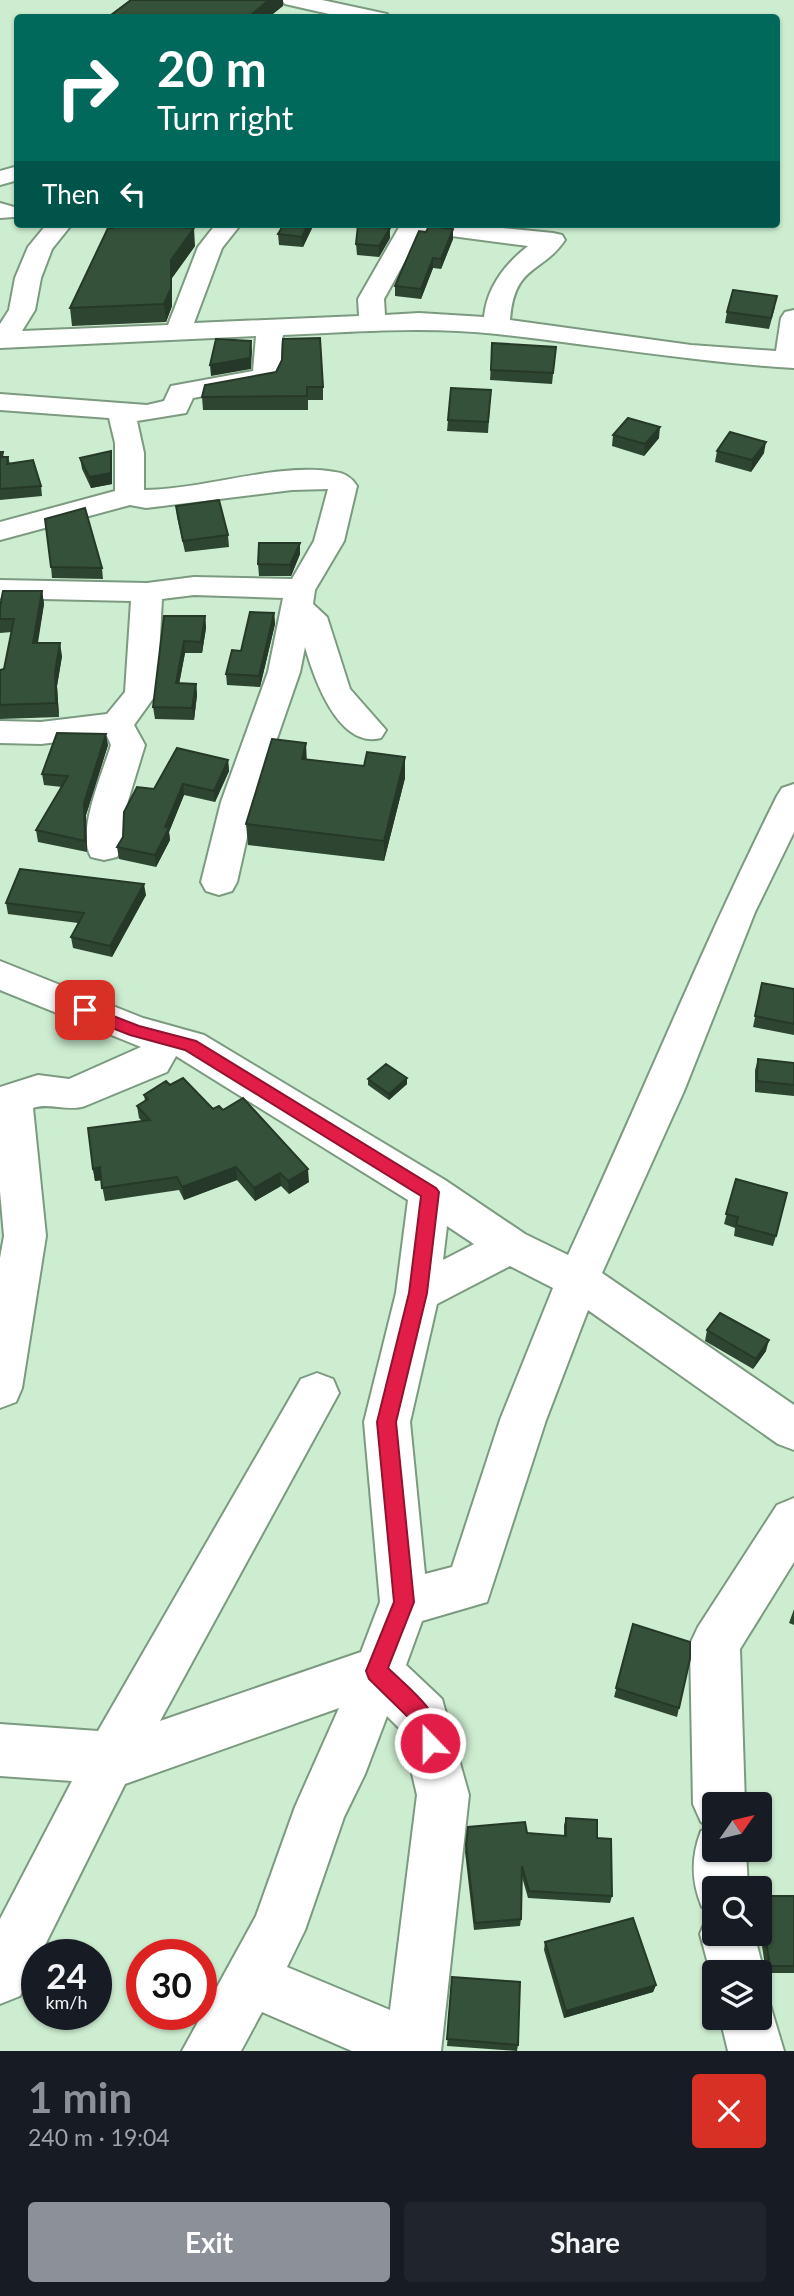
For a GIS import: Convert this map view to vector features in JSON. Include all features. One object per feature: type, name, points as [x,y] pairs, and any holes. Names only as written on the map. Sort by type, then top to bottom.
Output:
[{"type":"street","points":[[292,0],[360,14]]},
{"type":"street","points":[[1,340],[22,310],[28,278],[40,247],[57,228]]},
{"type":"street","points":[[178,332],[210,247],[226,228]]},
{"type":"street","points":[[372,323],[372,299],[412,228]]},
{"type":"street","points":[[441,228],[509,238],[553,240],[522,262],[507,279],[496,305],[496,326]]},
{"type":"street","points":[[509,238],[522,253],[522,262]]},
{"type":"street","points":[[1,340],[419,321],[496,326],[691,353],[792,360],[789,344],[794,318]]},
{"type":"street","points":[[0,402],[147,413],[176,407],[181,392],[266,377],[266,349],[272,328]]},
{"type":"street","points":[[120,412],[127,425],[131,453],[129,496]]},
{"type":"street","points":[[0,531],[129,496],[146,499],[333,480],[343,486],[337,522],[318,568],[298,598],[284,672],[238,802],[219,882]]},
{"type":"street","points":[[0,589],[147,592],[194,586],[298,598],[311,617],[335,692],[369,730]]},
{"type":"street","points":[[0,732],[41,733],[117,724],[141,693],[147,592]]},
{"type":"street","points":[[104,848],[107,814],[128,745],[117,724]]},
{"type":"street","points":[[404,1602],[470,1586],[523,1420],[578,1280],[664,1091],[737,912],[794,796]]},
{"type":"street","points":[[0,975],[135,1031],[190,1045],[430,1192],[510,1246],[578,1280],[794,1430]]},
{"type":"street","points":[[0,1388],[25,1236],[6,1101],[38,1090],[71,1095],[153,1061],[167,1039]]},
{"type":"street","points":[[210,2051],[278,1930],[321,1807],[347,1756],[376,1671],[404,1602],[387,1422],[418,1293],[430,1192]]},
{"type":"street","points":[[418,1293],[510,1246]]},
{"type":"street","points":[[0,1976],[111,1758],[317,1393]]},
{"type":"street","points":[[719,1792],[716,1644],[794,1520]]},
{"type":"street","points":[[0,1750],[124,1759],[376,1671]]},
{"type":"street","points":[[250,1979],[413,2050],[443,1795],[424,1717],[376,1671]]},
{"type":"building","points":[[131,0],[269,0],[253,13],[259,14],[112,14]]},
{"type":"building","points":[[108,228],[194,228],[171,260],[171,288],[164,304],[70,308]]},
{"type":"building","points":[[282,228],[306,228],[302,237],[278,234]]},
{"type":"building","points":[[358,228],[390,228],[379,246],[356,244]]},
{"type":"building","points":[[428,228],[453,229],[441,259],[433,258],[421,289],[395,286],[419,231],[426,232]]},
{"type":"building","points":[[733,290],[777,296],[771,318],[727,312]]},
{"type":"building","points":[[320,338],[323,387],[307,387],[307,396],[202,397],[205,385],[276,372],[282,360],[283,339]]},
{"type":"building","points":[[216,339],[251,341],[250,358],[210,365]]},
{"type":"building","points":[[492,343],[556,347],[553,373],[491,370]]},
{"type":"building","points":[[451,388],[491,390],[488,422],[448,420]]},
{"type":"building","points":[[628,418],[660,427],[645,444],[613,435]]},
{"type":"building","points":[[730,432],[766,442],[752,460],[717,451]]},
{"type":"building","points":[[111,451],[111,473],[89,477],[80,458]]},
{"type":"building","points":[[0,452],[3,452],[2,457],[8,457],[7,464],[33,460],[41,486],[0,489]]},
{"type":"building","points":[[219,500],[228,535],[183,541],[176,506]]},
{"type":"building","points":[[85,508],[102,568],[51,567],[45,519]]},
{"type":"building","points":[[259,543],[300,543],[290,565],[258,564]]},
{"type":"building","points":[[3,591],[42,591],[33,643],[60,643],[55,672],[56,703],[0,705],[0,670],[4,669],[14,619],[0,619]]},
{"type":"building","points":[[250,612],[274,613],[259,676],[226,674],[232,650],[241,651]]},
{"type":"building","points":[[164,616],[205,616],[201,642],[184,641],[176,683],[196,684],[192,708],[153,707]]},
{"type":"building","points":[[57,733],[106,734],[84,803],[85,841],[36,830],[68,776],[42,774]]},
{"type":"building","points":[[272,739],[306,743],[302,759],[364,766],[367,752],[405,757],[384,841],[246,824]]},
{"type":"building","points":[[177,748],[228,760],[214,791],[183,784],[165,827],[169,828],[155,855],[117,847],[123,837],[124,812],[137,787],[154,789]]},
{"type":"building","points":[[20,869],[144,884],[110,946],[71,937],[84,913],[6,903]]},
{"type":"building","points":[[762,983],[794,989],[794,1024],[755,1016]]},
{"type":"building","points":[[758,1059],[794,1063],[794,1085],[757,1081]]},
{"type":"building","points":[[386,1064],[407,1078],[389,1094],[368,1079]]},
{"type":"building","points":[[183,1078],[213,1109],[219,1106],[223,1110],[243,1098],[308,1169],[288,1181],[280,1173],[254,1188],[236,1167],[182,1187],[177,1177],[102,1188],[100,1167],[93,1169],[88,1128],[150,1120],[137,1106],[148,1099],[144,1095],[166,1081],[170,1085]]},
{"type":"building","points":[[736,1179],[787,1193],[776,1236],[736,1225],[738,1217],[726,1214]]},
{"type":"building","points":[[720,1313],[769,1340],[756,1359],[707,1330]]},
{"type":"building","points":[[633,1624],[690,1642],[690,1659],[679,1708],[616,1688]]},
{"type":"building","points":[[566,1818],[597,1820],[597,1838],[611,1839],[612,1896],[529,1891],[522,1866],[521,1919],[475,1923],[466,1845],[468,1827],[525,1822],[527,1833],[566,1836]]},
{"type":"building","points":[[772,1896],[794,1896],[794,1966],[772,1966],[772,1960],[769,1960],[767,1946],[772,1946]]},
{"type":"building","points":[[633,1918],[656,1985],[566,2011],[545,1942]]},
{"type":"building","points":[[452,1977],[520,1982],[518,2045],[447,2039]]},
{"type":"route","points":[[85,1010],[135,1031],[190,1045],[430,1192],[418,1293],[387,1422],[404,1602],[376,1671],[424,1717],[430,1743]]}]
